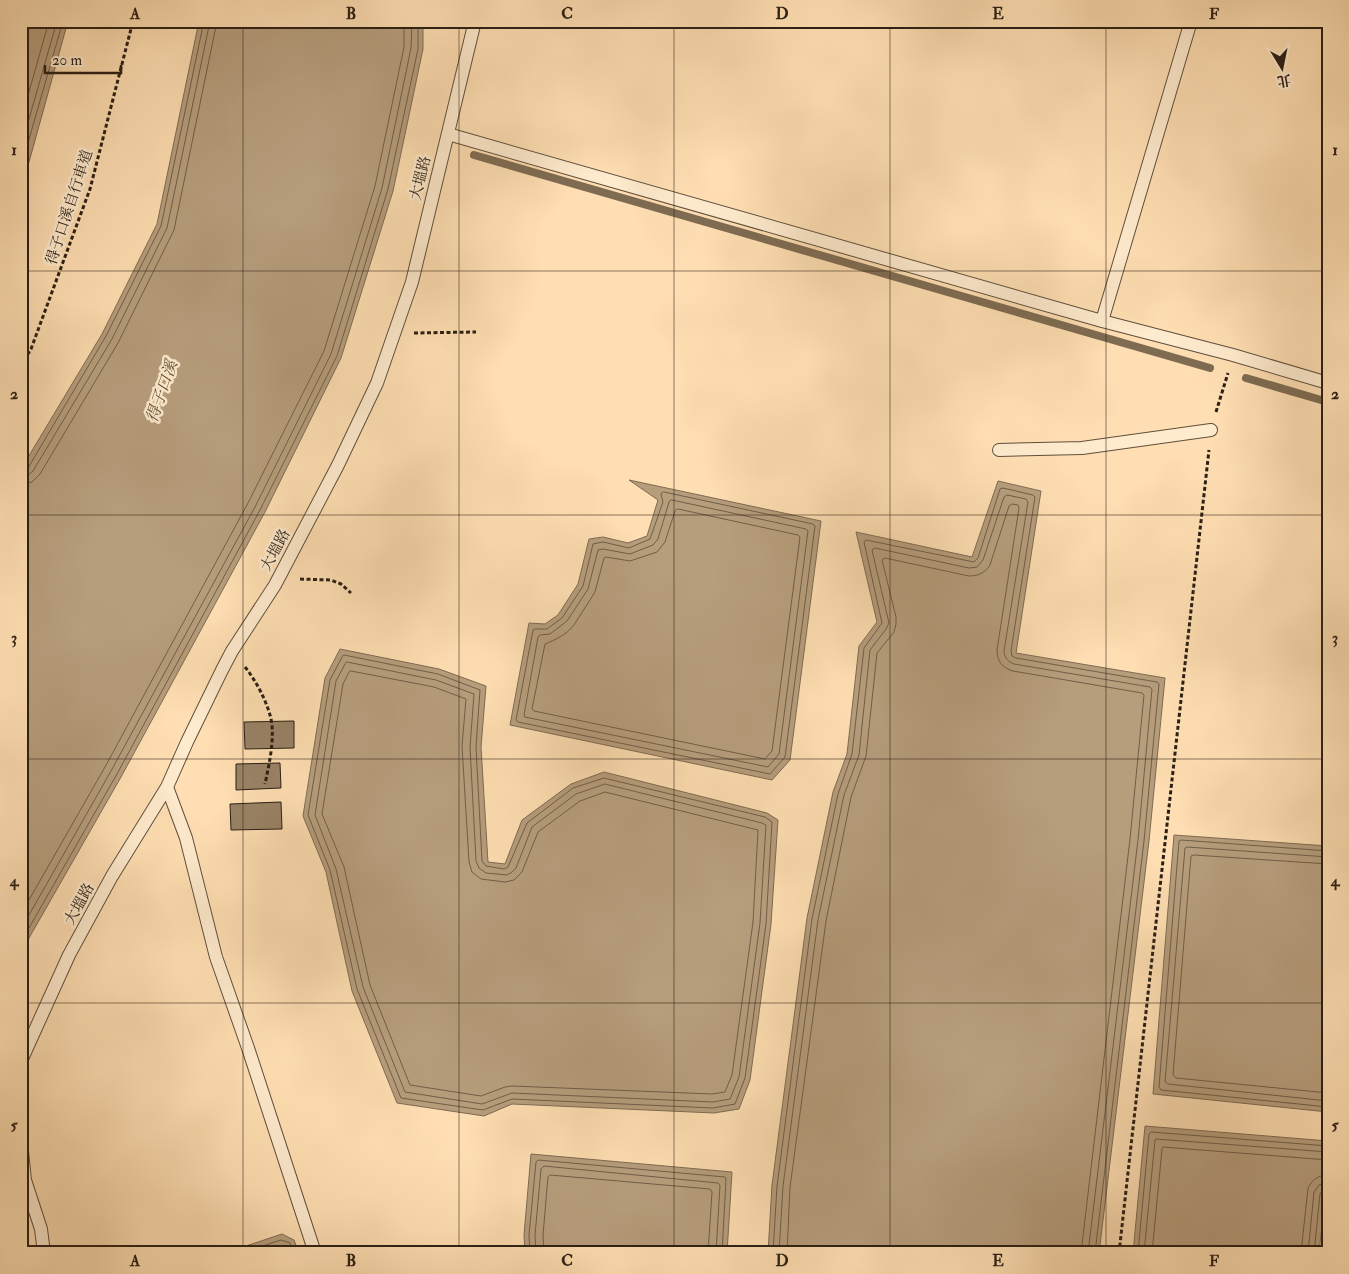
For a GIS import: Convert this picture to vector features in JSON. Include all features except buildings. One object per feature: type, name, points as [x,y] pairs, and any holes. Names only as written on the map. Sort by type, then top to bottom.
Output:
[{"type":"lane","name":"大塭路","points":[[21,1061],[69,955],[112,876],[167,787],[232,651],[275,585],[338,465],[376,383],[412,282],[475,21]]},
{"type":"lane","points":[[1102,321],[1191,21]]},
{"type":"lane","points":[[448,134],[1102,321],[1233,355],[1328,384]]},
{"type":"lane","points":[[999,450],[1082,448],[1211,430]]},
{"type":"lane","points":[[167,787],[186,838],[216,958],[248,1048],[315,1253]]},
{"type":"lane","points":[[21,1142],[25,1180],[40,1229],[43,1252]]},
{"type":"path","name":"得子口溪自行車道","points":[[21,366],[31,349],[90,189],[133,21]]},
{"type":"path","points":[[393,334],[476,332]]},
{"type":"path","points":[[1119,1253],[1211,430],[1233,355]]},
{"type":"path","points":[[275,585],[303,579],[330,580],[341,584],[352,593]]},
{"type":"path","points":[[232,651],[247,669],[259,688],[271,716],[272,732],[265,784]]},
{"type":"water","points":[[21,21],[68,21],[29,162],[21,180]]},
{"type":"water","name":"得子口溪","points":[[199,21],[423,21],[423,49],[393,191],[341,358],[265,512],[121,777],[21,952],[21,469],[102,334],[157,224]]},
{"type":"water","points":[[629,480],[821,521],[790,760],[772,780],[510,725],[529,623],[545,624],[558,615],[578,584],[589,539],[603,537],[628,543],[647,536],[658,500]]},
{"type":"water","points":[[998,481],[1041,491],[1016,653],[1165,678],[1149,841],[1099,1253],[768,1253],[772,1185],[807,918],[833,792],[847,754],[859,646],[877,622],[856,532],[972,557]]},
{"type":"water","points":[[340,649],[439,669],[486,686],[481,747],[488,862],[505,864],[522,820],[571,784],[604,772],[767,813],[778,820],[771,924],[750,1080],[739,1109],[714,1113],[512,1104],[484,1116],[397,1103],[352,991],[326,872],[303,816],[325,678]]},
{"type":"water","points":[[1174,835],[1328,846],[1328,1112],[1153,1094]]},
{"type":"water","points":[[1145,1126],[1328,1141],[1328,1172],[1319,1253],[1133,1253]]},
{"type":"water","points":[[531,1154],[732,1172],[727,1253],[525,1253],[524,1235]]},
{"type":"water","points":[[282,1234],[294,1240],[299,1253],[225,1253]]},
{"type":"waterway","points":[[474,155],[1210,368]]},
{"type":"waterway","points":[[1246,378],[1328,402]]}]
